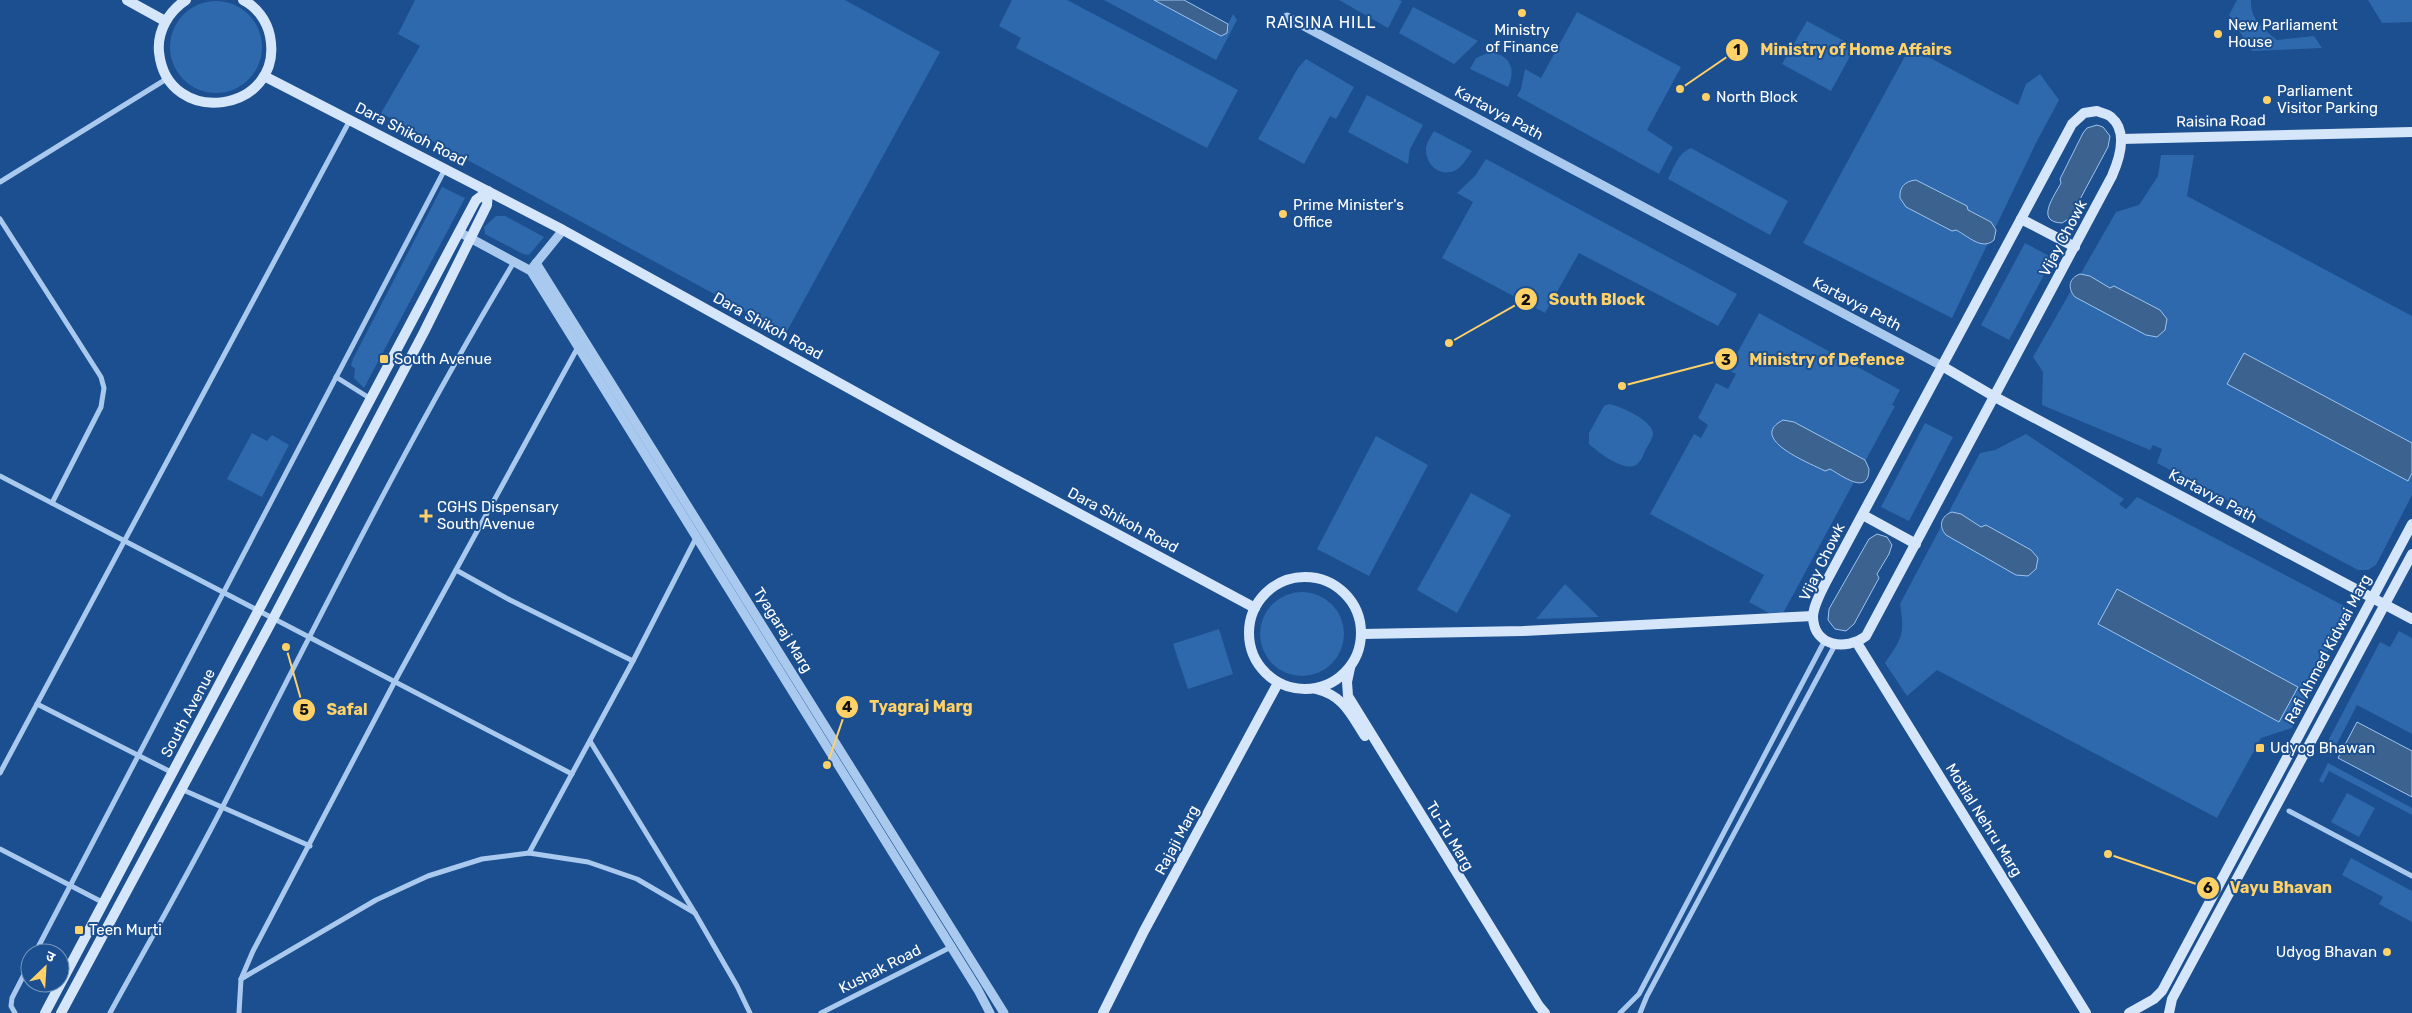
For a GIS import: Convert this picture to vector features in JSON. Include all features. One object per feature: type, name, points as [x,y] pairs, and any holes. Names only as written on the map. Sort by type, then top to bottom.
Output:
[{"type":"main road","points":[[127,0],[166,21]]},
{"type":"main road","points":[[186,0],[172,12],[160,35],[159,50],[161,64],[168,78],[177,89],[189,97],[202,102],[217,104],[231,102],[244,96],[256,87],[264,76],[271,54],[269,32],[258,12],[244,0]]},
{"type":"main road","name":"Dara Shikoh Road","points":[[264,76],[564,230],[955,447],[1255,608]]},
{"type":"main road","name":"Vijay Chowk","points":[[1825,640],[1819,633],[1813,616],[1825,584],[2021,219],[2077,117],[2084,113],[2097,111],[2111,117],[2119,129],[2121,139],[2120,158],[2075,247],[1872,627],[1866,636],[1857,643]]},
{"type":"main road","name":"Raisina Road","points":[[2121,139],[2412,132]]},
{"type":"main road","name":"South Avenue","points":[[45,1013],[476,200],[488,190]]},
{"type":"main road","name":"South Avenue","points":[[61,1013],[273,619],[471,238],[487,205],[488,190]]},
{"type":"main road","points":[[2021,219],[2075,247]]},
{"type":"main road","name":"Kartavya Path","points":[[1942,366],[2412,618]]},
{"type":"main road","points":[[1862,515],[1916,544]]},
{"type":"main road","name":"Rafi Ahmed Kidwai Marg","points":[[2129,1013],[2147,1004],[2162,991],[2412,524]]},
{"type":"main road","name":"Rafi Ahmed Kidwai Marg","points":[[2169,1013],[2172,999],[2412,554]]},
{"type":"main road","points":[[1304,577],[1319,578],[1333,584],[1345,593],[1357,607],[1362,634],[1358,652],[1350,668],[1335,681],[1316,688],[1297,689],[1278,683],[1260,667],[1250,644],[1249,625],[1255,608],[1263,595],[1275,586],[1304,577]]},
{"type":"main road","points":[[1362,634],[1523,630],[1813,616]]},
{"type":"main road","points":[[1825,640],[1835,645],[1846,646],[1857,643]]},
{"type":"main road","name":"Motilal Nehru Marg","points":[[1857,643],[2086,1013]]},
{"type":"main road","name":"Tu-Tu Marg","points":[[1350,668],[1347,682],[1348,696],[1460,880],[1545,1013]]},
{"type":"main road","name":"Rajaji Marg","points":[[1103,1013],[1144,931],[1278,683]]},
{"type":"main road","name":"Tu-Tu Marg","points":[[1316,688],[1332,692],[1349,711],[1536,1013]]},
{"type":"street","name":"Kartavya Path","points":[[1287,17],[1942,366]]},
{"type":"street","points":[[0,182],[168,78]]},
{"type":"street","points":[[0,773],[350,119]]},
{"type":"street","points":[[40,943],[445,168]]},
{"type":"street","points":[[0,218],[101,377],[104,388],[101,407],[52,503]]},
{"type":"street","points":[[459,232],[531,271],[536,262],[564,230]]},
{"type":"street","points":[[110,1013],[222,808],[308,638],[457,359],[514,262]]},
{"type":"street","name":"Tyagaraj Marg","points":[[536,262],[1004,1013]]},
{"type":"street","name":"Tyagaraj Marg","points":[[531,271],[951,947],[990,1013]]},
{"type":"street","points":[[239,1013],[241,979],[253,951],[310,846],[394,683],[578,347]]},
{"type":"street","points":[[336,377],[371,400]]},
{"type":"street","points":[[0,476],[223,594],[572,774]]},
{"type":"street","points":[[529,853],[633,661],[696,538]]},
{"type":"street","points":[[456,570],[510,600],[633,661]]},
{"type":"street","points":[[1620,1013],[1639,994],[1825,640]]},
{"type":"street","points":[[1640,1013],[1647,996],[1835,645]]},
{"type":"street","points":[[37,704],[173,773]]},
{"type":"street","points":[[590,741],[695,913],[737,986],[750,1013]]},
{"type":"street","points":[[181,790],[310,846]]},
{"type":"street","points":[[2289,811],[2412,876]]},
{"type":"street","points":[[0,849],[104,903]]},
{"type":"street","points":[[241,979],[376,900],[428,876],[482,859],[529,853],[588,862],[637,878],[695,913]]},
{"type":"street","name":"Kushak Road","points":[[820,1013],[951,947]]},
{"type":"street","points":[[15,1013],[11,1006],[12,998],[20,982]]},
{"type":"shaded area","points":[[415,0],[845,0],[940,52],[786,333],[381,113],[420,46],[398,34]]},
{"type":"shaded area","points":[[1012,0],[1067,0],[1238,90],[1207,148],[1016,48],[1021,38],[999,26]]},
{"type":"shaded area","points":[[1104,0],[1154,0],[1221,35],[1229,28],[1228,24],[1233,14],[1237,20],[1216,60]]},
{"type":"shaded area","points":[[1154,0],[1184,0],[1228,24],[1227,33],[1221,36]]},
{"type":"shaded area","points":[[1339,0],[1399,0],[1402,1],[1388,28]]},
{"type":"shaded area","points":[[2237,0],[2251,0],[2251,7],[2258,23],[2277,40],[2314,36],[2322,48],[2252,51],[2229,15]]},
{"type":"shaded area","points":[[2368,0],[2412,0],[2412,22],[2382,23]]},
{"type":"shaded area","points":[[216,1],[234,5],[248,15],[258,29],[262,47],[258,65],[248,79],[234,89],[216,93],[198,89],[184,79],[174,65],[170,47],[174,29],[184,15],[198,5]]},
{"type":"shaded area","points":[[1413,7],[1478,41],[1454,64],[1399,33]]},
{"type":"shaded area","points":[[1577,12],[1681,67],[1647,130],[1673,147],[1659,174],[1517,96],[1521,89],[1525,69],[1541,78]]},
{"type":"shaded area","points":[[1807,21],[1855,47],[1831,91],[1782,64]]},
{"type":"shaded area","points":[[1910,47],[2018,105],[2026,84],[2040,74],[2059,100],[2036,143],[1952,318],[1803,243]]},
{"type":"shaded area","points":[[1491,52],[1503,57],[1510,65],[1512,75],[1508,87],[1470,69],[1476,58]]},
{"type":"shaded area","points":[[1306,59],[1354,87],[1336,119],[1330,116],[1304,164],[1258,139],[1298,68]]},
{"type":"shaded area","points":[[1367,95],[1423,125],[1410,149],[1408,164],[1348,132]]},
{"type":"shaded area","points":[[2097,125],[2103,127],[2110,136],[2108,147],[2070,218],[2062,223],[2054,221],[2049,218],[2048,213],[2051,201],[2061,183],[2060,179],[2083,133],[2087,128]]},
{"type":"shaded area","points":[[1434,131],[1472,151],[1457,170],[1443,172],[1430,163],[1426,154],[1426,148]]},
{"type":"shaded area","points":[[1691,148],[1788,201],[1770,235],[1668,179],[1674,165],[1683,153]]},
{"type":"shaded area","points":[[2161,155],[2194,155],[2187,196],[2412,316],[2412,495],[2376,565],[2368,570],[2358,570],[2157,463],[2162,449],[2153,445],[2150,450],[2042,405],[2043,372],[2033,357],[2116,212],[2139,205],[2158,176]]},
{"type":"shaded area","points":[[1486,159],[1737,294],[1718,326],[1579,253],[1545,313],[1442,258],[1473,202],[1457,193],[1475,176]]},
{"type":"shaded area","points":[[1916,180],[1967,206],[1968,210],[1991,222],[1996,230],[1994,240],[1985,244],[1980,243],[1906,207],[1900,198],[1902,188],[1906,183]]},
{"type":"shaded area","points":[[442,187],[465,198],[364,388],[354,378],[355,369],[351,365],[353,359]]},
{"type":"shaded area","points":[[496,216],[505,216],[544,237],[529,255],[523,254],[485,234],[484,227]]},
{"type":"shaded area","points":[[2025,243],[2053,258],[2009,340],[1981,325]]},
{"type":"shaded area","points":[[2080,274],[2090,276],[2110,288],[2114,286],[2160,310],[2167,319],[2165,330],[2157,337],[2146,335],[2075,297],[2072,294],[2070,284],[2073,278]]},
{"type":"shaded area","points":[[1759,313],[1900,390],[1892,405],[1895,406],[1780,619],[1749,602],[1764,575],[1650,514],[1694,434],[1701,438],[1708,425],[1698,418],[1716,383],[1728,389],[1736,374],[1728,370]]},
{"type":"shaded area","points":[[2244,353],[2412,443],[2412,473],[2408,481],[2227,384]]},
{"type":"shaded area","points":[[1609,404],[1635,414],[1651,428],[1653,433],[1651,440],[1641,460],[1634,466],[1629,467],[1616,463],[1589,444],[1589,433],[1604,406]]},
{"type":"shaded area","points":[[1783,420],[1794,422],[1865,460],[1869,469],[1868,477],[1864,482],[1854,482],[1830,469],[1825,471],[1785,450],[1772,435],[1774,427]]},
{"type":"shaded area","points":[[1925,423],[1953,437],[1909,521],[1881,507]]},
{"type":"shaded area","points":[[252,433],[267,441],[272,435],[289,445],[262,497],[227,479]]},
{"type":"shaded area","points":[[2026,434],[2124,499],[2119,504],[2126,509],[2137,497],[2348,608],[2292,728],[2261,738],[2217,818],[1937,670],[1907,696],[1885,663],[1901,636],[1900,604],[1980,453],[1995,450]]},
{"type":"shaded area","points":[[1376,436],[1428,465],[1369,576],[1317,549]]},
{"type":"shaded area","points":[[1471,493],[1511,515],[1457,613],[1417,590]]},
{"type":"shaded area","points":[[1952,512],[1961,514],[1981,527],[1986,525],[2031,550],[2038,558],[2036,569],[2028,576],[2016,575],[1946,535],[1941,525],[1945,516]]},
{"type":"shaded area","points":[[1877,534],[1887,537],[1892,545],[1877,574],[1879,578],[1854,624],[1846,631],[1835,629],[1828,620],[1829,609],[1869,539]]},
{"type":"shaded area","points":[[1565,584],[1599,617],[1536,619]]},
{"type":"shaded area","points":[[2117,589],[2298,687],[2279,722],[2098,624]]},
{"type":"shaded area","points":[[1302,592],[1318,595],[1332,604],[1341,618],[1344,634],[1341,650],[1332,664],[1318,673],[1302,676],[1286,673],[1272,664],[1263,650],[1260,634],[1263,618],[1272,604],[1286,595]]},
{"type":"shaded area","points":[[1219,629],[1233,674],[1188,689],[1173,644]]},
{"type":"shaded area","points":[[2399,631],[2412,638],[2412,734],[2357,705],[2330,757],[2329,739],[2380,642],[2390,647]]},
{"type":"shaded area","points":[[2357,722],[2412,751],[2412,797],[2338,758]]},
{"type":"shaded area","points":[[2328,763],[2412,808],[2412,815],[2329,771],[2323,783],[2319,781]]},
{"type":"shaded area","points":[[2347,793],[2375,808],[2359,837],[2331,822]]},
{"type":"shaded area","points":[[2351,858],[2412,891],[2412,922],[2379,904],[2383,897],[2342,875]]},
{"type":"place","name":"Ministry of Finance","points":[[1522,13]]},
{"type":"place","name":"New Parliament House","points":[[2218,34]]},
{"type":"place","name":"Ministry of Home Affairs","points":[[1680,89]]},
{"type":"place","name":"North Block","points":[[1706,97]]},
{"type":"place","name":"Parliament Visitor Parking","points":[[2267,100]]},
{"type":"place","name":"Prime Minister's Office","points":[[1283,214]]},
{"type":"place","name":"South Block","points":[[1449,343]]},
{"type":"place","name":"South Avenue","points":[[384,359]]},
{"type":"place","name":"Ministry of Defence","points":[[1622,386]]},
{"type":"place","name":"CGHS Dispensary South Avenue","points":[[426,516]]},
{"type":"place","name":"Safal","points":[[286,647]]},
{"type":"place","name":"Udyog Bhawan","points":[[2260,748]]},
{"type":"place","name":"Tyagraj Marg","points":[[827,765]]},
{"type":"place","name":"Vayu Bhavan","points":[[2108,854]]},
{"type":"place","name":"Teen Murti","points":[[79,930]]},
{"type":"place","name":"Udyog Bhavan","points":[[2387,952]]},
{"type":"district","name":"RAISINA HILL","points":[[1321,22]]}]
